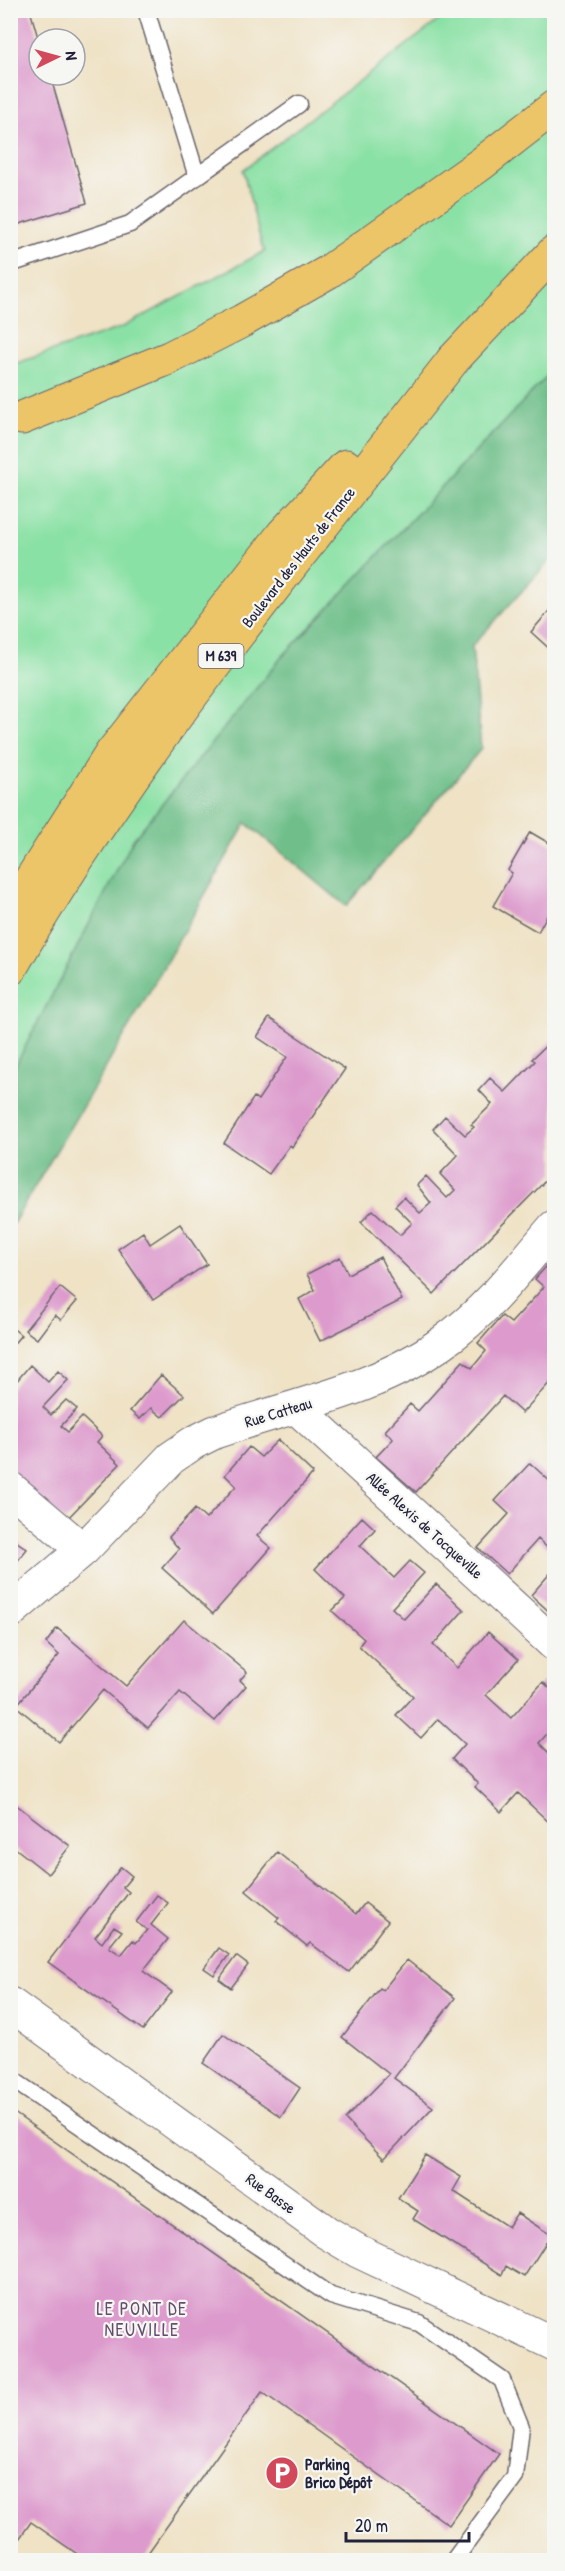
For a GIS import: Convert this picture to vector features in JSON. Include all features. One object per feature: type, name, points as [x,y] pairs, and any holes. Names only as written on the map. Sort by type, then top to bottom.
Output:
[{"type":"main road","points":[[14,420],[169,358],[242,321],[318,277],[415,211],[555,107]]},
{"type":"main road","name":"Boulevard des Hauts de France","points":[[10,912],[111,754],[276,543],[352,459],[453,360],[555,252]]},
{"type":"main road","name":"Boulevard des Hauts de France","points":[[10,969],[128,783],[234,639],[453,360]]},
{"type":"street","name":"Rue Catteau","points":[[10,1612],[83,1550],[171,1458],[193,1443],[234,1425],[363,1385],[443,1343],[488,1303],[555,1227]]},
{"type":"street","name":"Allée Alexis de Tocqueville","points":[[296,1407],[555,1644]]},
{"type":"street","points":[[10,1488],[83,1550]]},
{"type":"street","name":"Rue Basse","points":[[10,2004],[326,2232],[358,2252],[555,2344]]},
{"type":"lane","points":[[146,10],[197,177]]},
{"type":"lane","points":[[10,264],[130,224],[299,104]]},
{"type":"lane","points":[[10,2078],[331,2296],[419,2323],[502,2380],[521,2427],[515,2477],[454,2560]]},
{"type":"green space","points":[[451,11],[554,11],[554,372],[550,373],[281,658],[133,840],[11,1074],[11,365],[123,327],[265,251],[243,170]]},
{"type":"green space","points":[[554,372],[554,556],[472,646],[481,749],[346,906],[246,823],[105,1069],[11,1227],[11,1074],[133,840],[281,658],[550,373]]},
{"type":"building","points":[[10,10],[30,10],[35,27],[27,27],[27,87],[53,87],[87,203],[10,227]]},
{"type":"building","points":[[554,605],[554,653],[531,632]]},
{"type":"building","points":[[530,832],[554,846],[554,910],[551,908],[538,932],[493,906],[512,873],[508,870]]},
{"type":"building","points":[[269,1018],[345,1069],[292,1147],[290,1145],[269,1174],[224,1143],[254,1097],[258,1100],[287,1057],[257,1037]]},
{"type":"building","points":[[554,1038],[554,1172],[434,1294],[361,1222],[373,1210],[400,1235],[412,1223],[395,1206],[404,1197],[420,1213],[431,1203],[417,1185],[426,1176],[447,1198],[455,1190],[440,1174],[458,1155],[433,1129],[445,1116],[465,1135],[474,1127],[471,1125],[492,1104],[479,1090],[490,1078],[505,1092],[535,1061],[532,1059]]},
{"type":"building","points":[[180,1224],[207,1264],[153,1300],[118,1249],[143,1232],[150,1244]]},
{"type":"building","points":[[340,1257],[348,1274],[380,1257],[402,1300],[320,1341],[299,1299],[315,1290],[307,1274]]},
{"type":"building","points":[[554,1258],[554,1378],[522,1413],[503,1396],[416,1492],[376,1457],[393,1439],[385,1431],[410,1404],[418,1411],[463,1361],[472,1368],[486,1351],[478,1343],[502,1316],[511,1323],[544,1287],[535,1279]]},
{"type":"building","points":[[60,1287],[77,1301],[61,1320],[55,1315],[37,1339],[25,1330]]},
{"type":"building","points":[[10,1326],[21,1335],[10,1348]]},
{"type":"building","points":[[30,1365],[48,1382],[58,1371],[68,1380],[43,1407],[51,1415],[66,1400],[77,1409],[61,1426],[68,1432],[82,1417],[102,1436],[97,1442],[120,1464],[65,1521],[10,1473],[10,1389]]},
{"type":"building","points":[[161,1375],[184,1395],[162,1417],[151,1408],[140,1419],[130,1411]]},
{"type":"building","points":[[278,1440],[313,1473],[257,1536],[271,1548],[213,1614],[162,1568],[179,1549],[169,1537],[195,1509],[206,1519],[236,1486],[225,1475],[249,1447],[261,1457]]},
{"type":"building","points":[[530,1463],[554,1485],[554,1554],[538,1539],[507,1574],[478,1548],[509,1514],[495,1501]]},
{"type":"building","points":[[362,1517],[375,1529],[360,1546],[394,1578],[410,1561],[424,1573],[392,1608],[404,1619],[436,1584],[464,1610],[433,1645],[457,1668],[488,1632],[518,1659],[486,1695],[511,1718],[543,1682],[554,1692],[554,1726],[539,1743],[554,1758],[554,1827],[518,1793],[501,1812],[475,1787],[478,1784],[452,1759],[465,1744],[438,1719],[421,1738],[396,1715],[413,1696],[359,1646],[364,1639],[332,1611],[345,1598],[315,1569]]},
{"type":"building","points":[[10,1537],[27,1549],[15,1564],[10,1561]]},
{"type":"building","points":[[554,1569],[554,1616],[531,1595]]},
{"type":"building","points":[[184,1620],[247,1672],[240,1680],[246,1686],[215,1721],[180,1692],[148,1728],[103,1690],[59,1742],[16,1706],[59,1655],[46,1643],[57,1628],[126,1686]]},
{"type":"building","points":[[10,1800],[70,1846],[48,1874],[10,1844]]},
{"type":"building","points":[[277,1852],[356,1914],[365,1903],[388,1921],[349,1972],[310,1943],[307,1946],[276,1921],[279,1918],[246,1891]]},
{"type":"building","points":[[121,1867],[132,1876],[123,1887],[129,1892],[95,1937],[102,1943],[114,1926],[122,1931],[109,1947],[121,1955],[133,1940],[136,1943],[147,1930],[136,1922],[157,1895],[168,1903],[151,1925],[168,1939],[143,1971],[172,1992],[143,2030],[48,1962]]},
{"type":"building","points":[[219,1948],[229,1955],[214,1975],[204,1968]]},
{"type":"building","points":[[236,1956],[248,1965],[231,1988],[219,1979]]},
{"type":"building","points":[[407,1960],[455,1998],[394,2078],[433,2107],[384,2159],[345,2119],[389,2074],[342,2037],[380,1988],[383,1990]]},
{"type":"building","points":[[223,2034],[300,2088],[281,2117],[203,2063]]},
{"type":"building","points":[[10,2110],[499,2454],[449,2525],[262,2392],[143,2560],[86,2560],[31,2522],[17,2542],[10,2538]]},
{"type":"building","points":[[425,2155],[461,2177],[453,2191],[508,2227],[517,2213],[551,2235],[524,2277],[506,2266],[502,2275],[413,2219],[418,2211],[398,2198]]},
{"type":"place","name":"Parking Brico Dépôt","points":[[282,2473]]},
{"type":"district","name":"LE PONT DE NEUVILLE","points":[[142,2319]]}]
